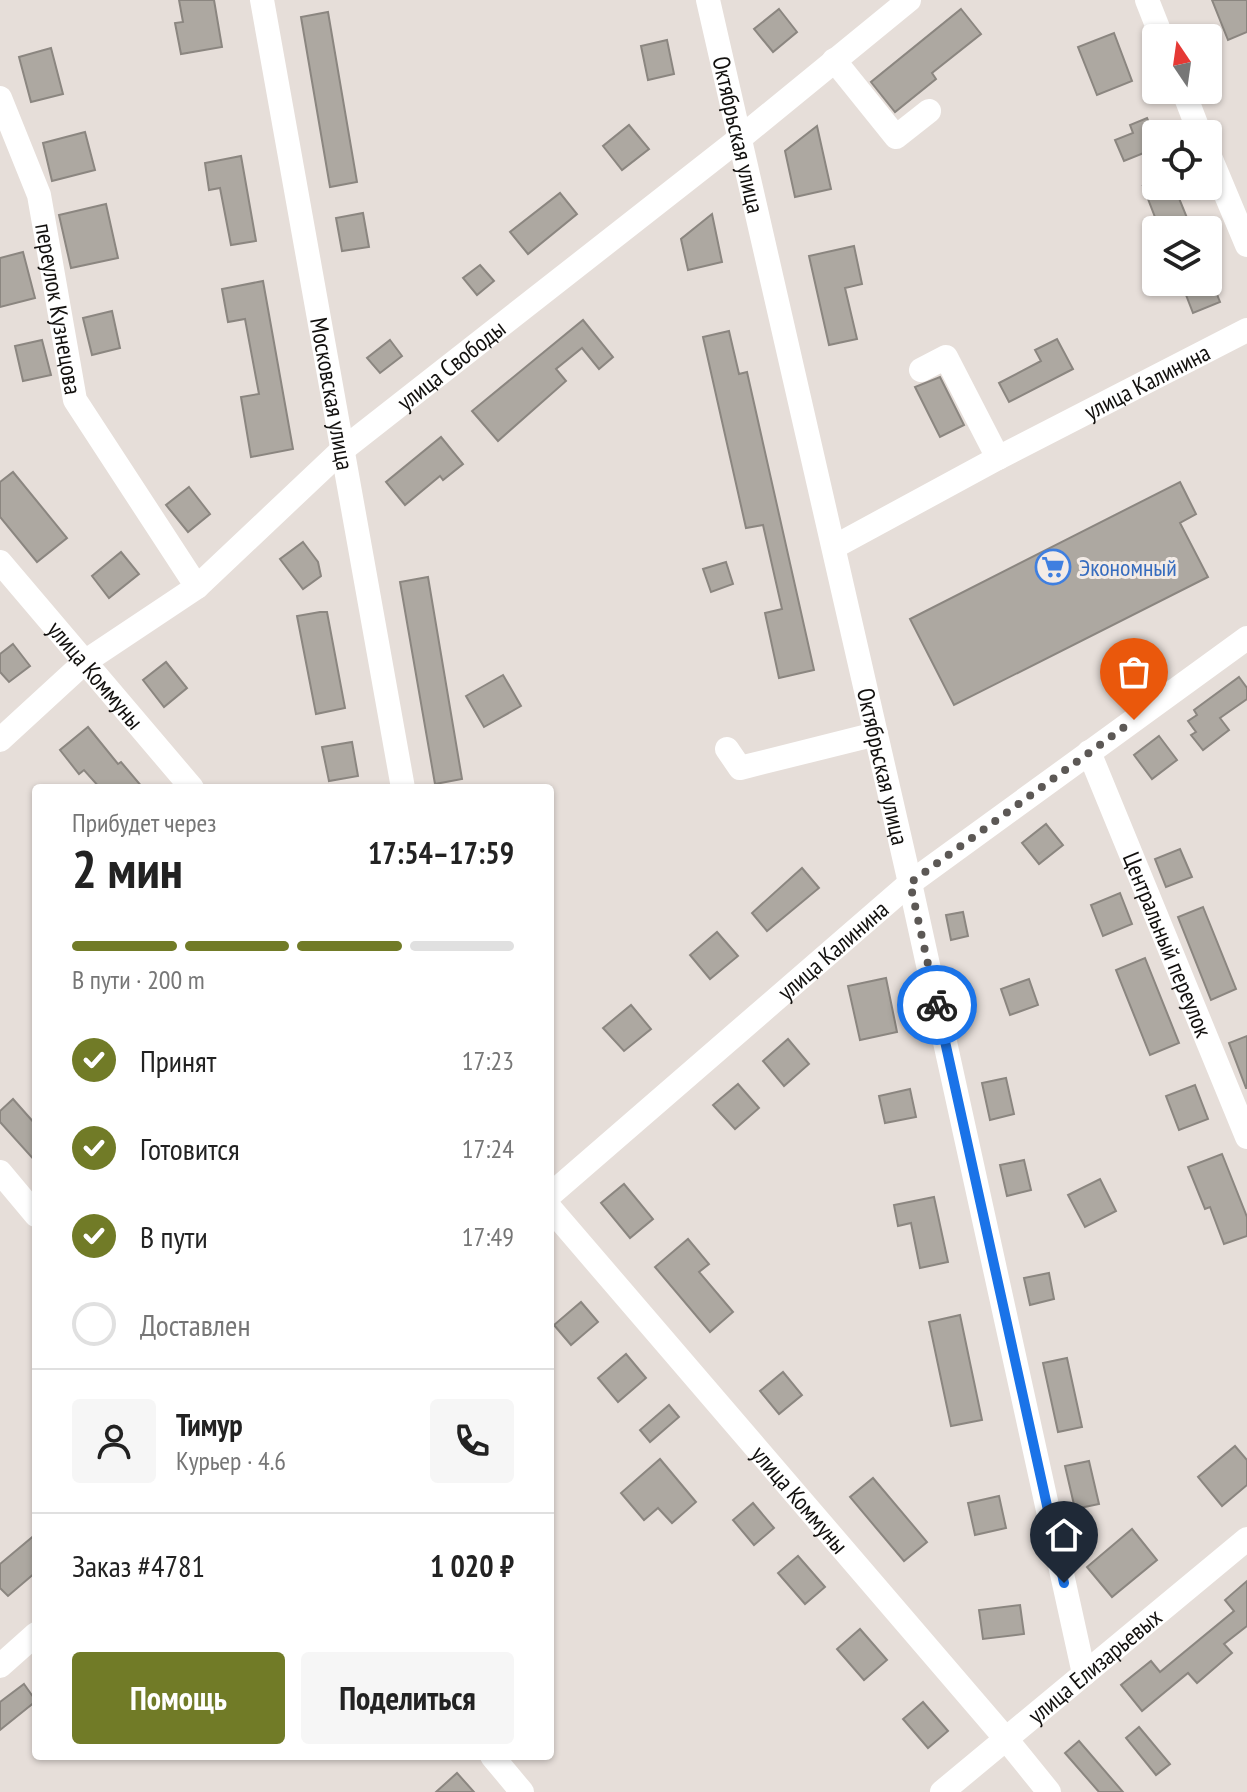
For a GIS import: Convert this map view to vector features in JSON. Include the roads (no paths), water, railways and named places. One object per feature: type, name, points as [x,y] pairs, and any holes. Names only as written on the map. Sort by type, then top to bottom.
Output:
[{"type":"street","name":"Московская улица","points":[[262,0],[402,784]]},
{"type":"street","name":"Октябрьская улица","points":[[708,0],[910,883],[1084,1674]]},
{"type":"street","name":"улица Свободы","points":[[0,740],[86,661],[197,587],[341,451],[739,139],[909,0]]},
{"type":"street","points":[[1147,0],[1156,24]]},
{"type":"street","points":[[834,60],[896,137],[929,111]]},
{"type":"street","name":"переулок Кузнецова","points":[[0,98],[39,195],[75,400],[197,587]]},
{"type":"street","points":[[1222,185],[1247,245]]},
{"type":"street","name":"улица Калинина","points":[[834,547],[998,458],[1247,330]]},
{"type":"street","points":[[921,370],[946,357],[998,458]]},
{"type":"street","name":"улица Коммуны","points":[[0,562],[189,784]]},
{"type":"street","name":"улица Калинина","points":[[554,1192],[910,883],[1247,638]]},
{"type":"street","points":[[727,749],[740,768],[876,734]]},
{"type":"street","name":"Центральный переулок","points":[[1089,752],[1247,1137]]},
{"type":"street","points":[[0,1172],[32,1210]]},
{"type":"street","name":"улица Коммуны","points":[[554,1213],[1049,1792]]},
{"type":"street","name":"улица Елизарьевых","points":[[942,1792],[1247,1539]]},
{"type":"street","points":[[0,1666],[32,1638]]},
{"type":"street","points":[[495,1760],[522,1792]]},
{"type":"place","name":"Экономный","points":[[1053,567]]}]
